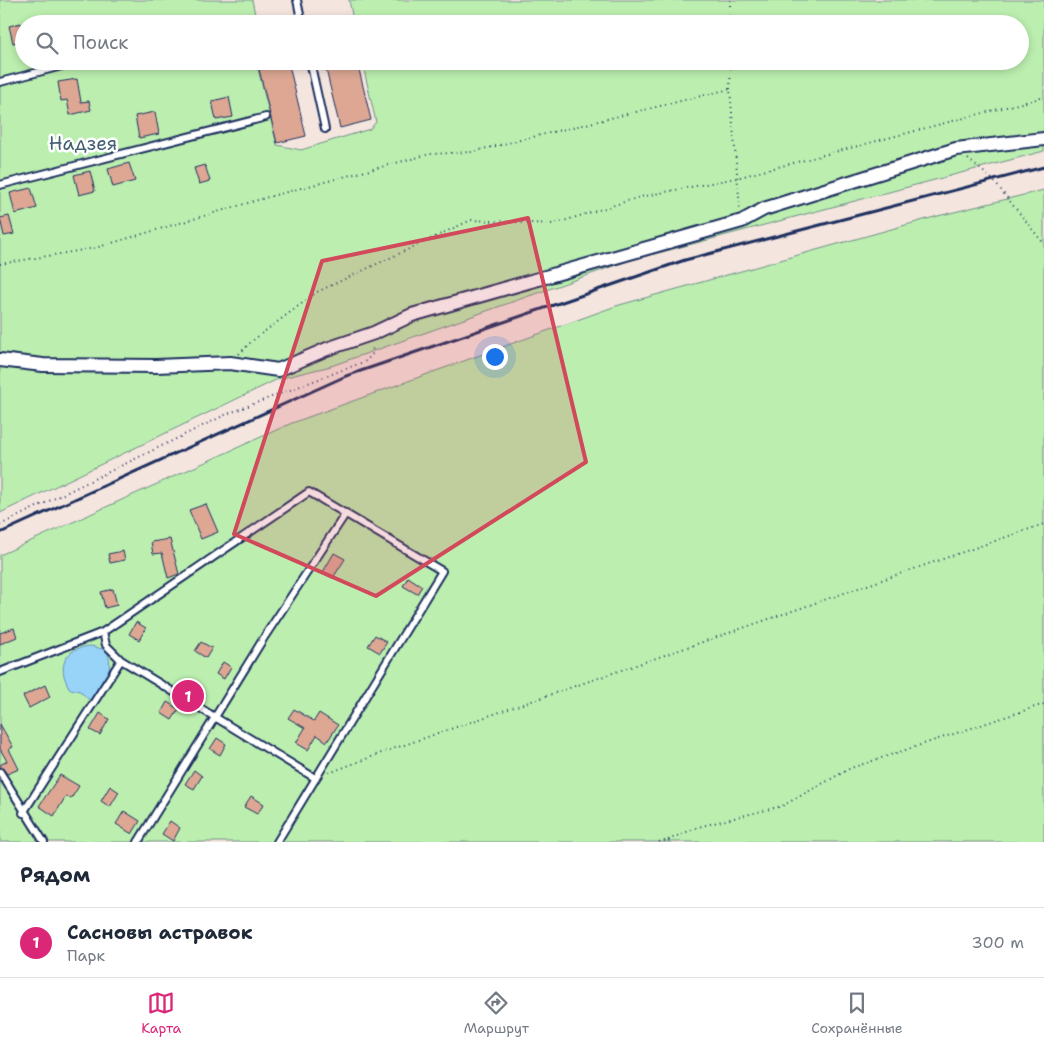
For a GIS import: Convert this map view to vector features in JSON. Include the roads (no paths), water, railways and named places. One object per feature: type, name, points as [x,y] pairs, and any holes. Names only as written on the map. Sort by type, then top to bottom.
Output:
[{"type":"street","points":[[0,360],[43,365],[156,366],[230,363],[278,370],[327,349],[374,333],[412,315],[742,221],[764,209],[956,149],[1044,139]]},
{"type":"lane","points":[[297,0],[300,15]]},
{"type":"lane","points":[[0,82],[46,70]]},
{"type":"lane","points":[[312,70],[324,129]]},
{"type":"lane","points":[[0,185],[266,117]]},
{"type":"lane","points":[[0,672],[103,632],[309,492],[442,571],[277,842]]},
{"type":"lane","points":[[138,842],[346,513]]},
{"type":"lane","points":[[103,632],[106,645],[121,660],[315,778]]},
{"type":"lane","points":[[24,813],[121,660]]},
{"type":"lane","points":[[0,772],[44,842]]},
{"type":"water","points":[[91,646],[106,650],[110,663],[104,685],[89,700],[80,691],[70,689],[63,673],[63,666],[69,654],[82,647]]},
{"type":"railway","points":[[0,533],[346,376],[685,260],[1044,167]]},
{"type":"place","name":"Сасновы астравок","points":[[188,696]]},
{"type":"park label","name":"Надзея","points":[[83,143]]}]
